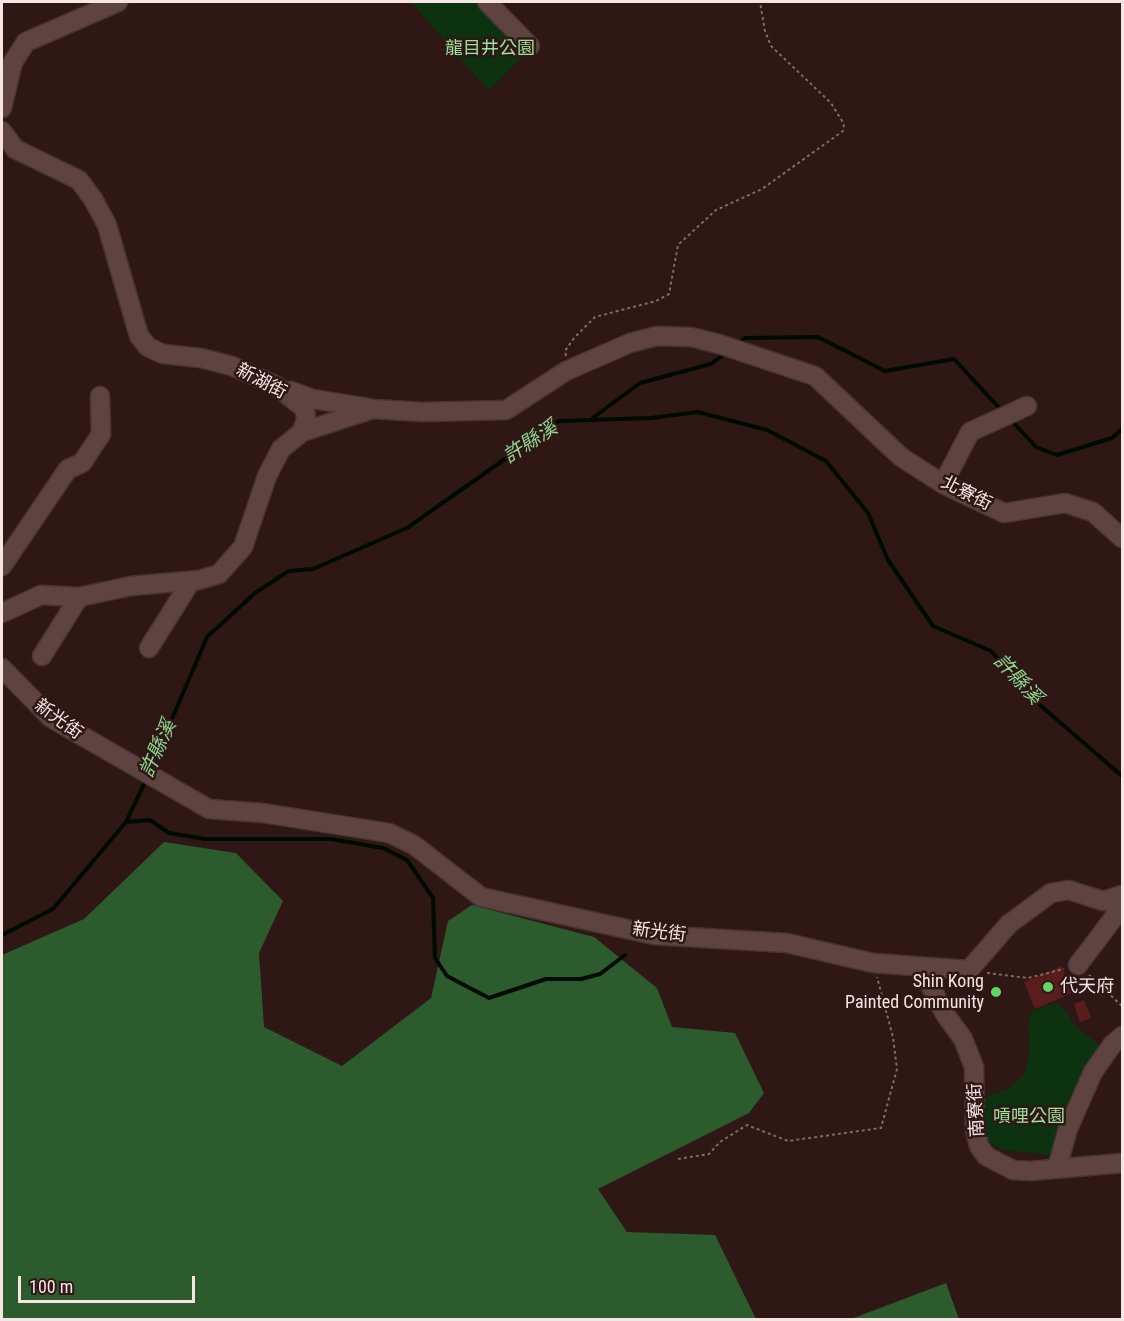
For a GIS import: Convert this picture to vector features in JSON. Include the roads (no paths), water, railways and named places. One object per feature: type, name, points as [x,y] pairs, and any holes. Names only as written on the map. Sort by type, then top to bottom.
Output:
[{"type":"street","points":[[2,108],[13,62],[26,42],[118,2]]},
{"type":"street","points":[[487,2],[530,46]]},
{"type":"street","name":"新湖街","points":[[2,131],[15,149],[79,180],[93,199],[107,225],[140,336],[148,346],[164,354],[232,366],[275,385],[305,409],[306,419],[302,432]]},
{"type":"street","name":"北寮街","points":[[275,385],[313,399],[373,409],[423,412],[506,410],[566,371],[630,343],[657,336],[691,337],[815,376],[901,457],[943,484],[1004,513],[1065,503],[1094,512],[1122,538]]},
{"type":"street","points":[[2,566],[68,469],[82,463],[101,434],[100,396]]},
{"type":"street","points":[[943,484],[970,432],[1027,406]]},
{"type":"street","points":[[2,613],[40,595],[79,597],[131,586],[191,581],[219,574],[243,547],[272,467],[281,449],[302,432],[373,409]]},
{"type":"street","points":[[149,648],[191,581]]},
{"type":"street","points":[[42,656],[79,597]]},
{"type":"street","name":"新光街","points":[[2,668],[51,718],[209,809],[262,813],[389,832],[414,845],[481,897],[654,935],[787,943],[873,963],[969,970],[1009,924],[1051,893],[1069,890],[1103,901],[1121,896]]},
{"type":"street","points":[[1078,965],[1116,916],[1121,896]]},
{"type":"street","name":"南寮街","points":[[932,968],[931,987],[945,1014],[963,1039],[974,1066],[975,1130],[979,1146],[991,1160],[1013,1170],[1122,1163]]},
{"type":"street","points":[[1057,1168],[1068,1129],[1093,1072],[1112,1045],[1122,1036]]},
{"type":"waterway","points":[[736,345],[745,338],[818,337],[885,371],[954,359],[1003,412]]},
{"type":"waterway","points":[[590,420],[640,383],[711,364],[726,353]]},
{"type":"waterway","name":"許縣溪","points":[[151,768],[207,637],[255,593],[289,571],[313,569],[407,528],[559,421],[651,418],[698,412],[767,430],[826,461],[868,513],[888,560],[933,626],[991,651],[1040,705],[1122,776]]},
{"type":"waterway","points":[[1011,420],[1036,447],[1057,455],[1112,438],[1122,429]]},
{"type":"waterway","name":"許縣溪","points":[[2,935],[53,909],[126,822],[146,780]]},
{"type":"waterway","points":[[126,822],[150,820],[169,833],[206,839],[331,839],[383,848],[407,860],[433,898],[435,958],[447,976],[489,998],[546,979],[581,979],[600,974],[625,955]]},
{"type":"place","name":"代天府","points":[[1048,987]]},
{"type":"place","name":"Shin Kong Painted Community","points":[[996,992]]},
{"type":"park label","name":"龍目井公園","points":[[490,49]]},
{"type":"park label","name":"嗊哩公園","points":[[1029,1117]]}]
